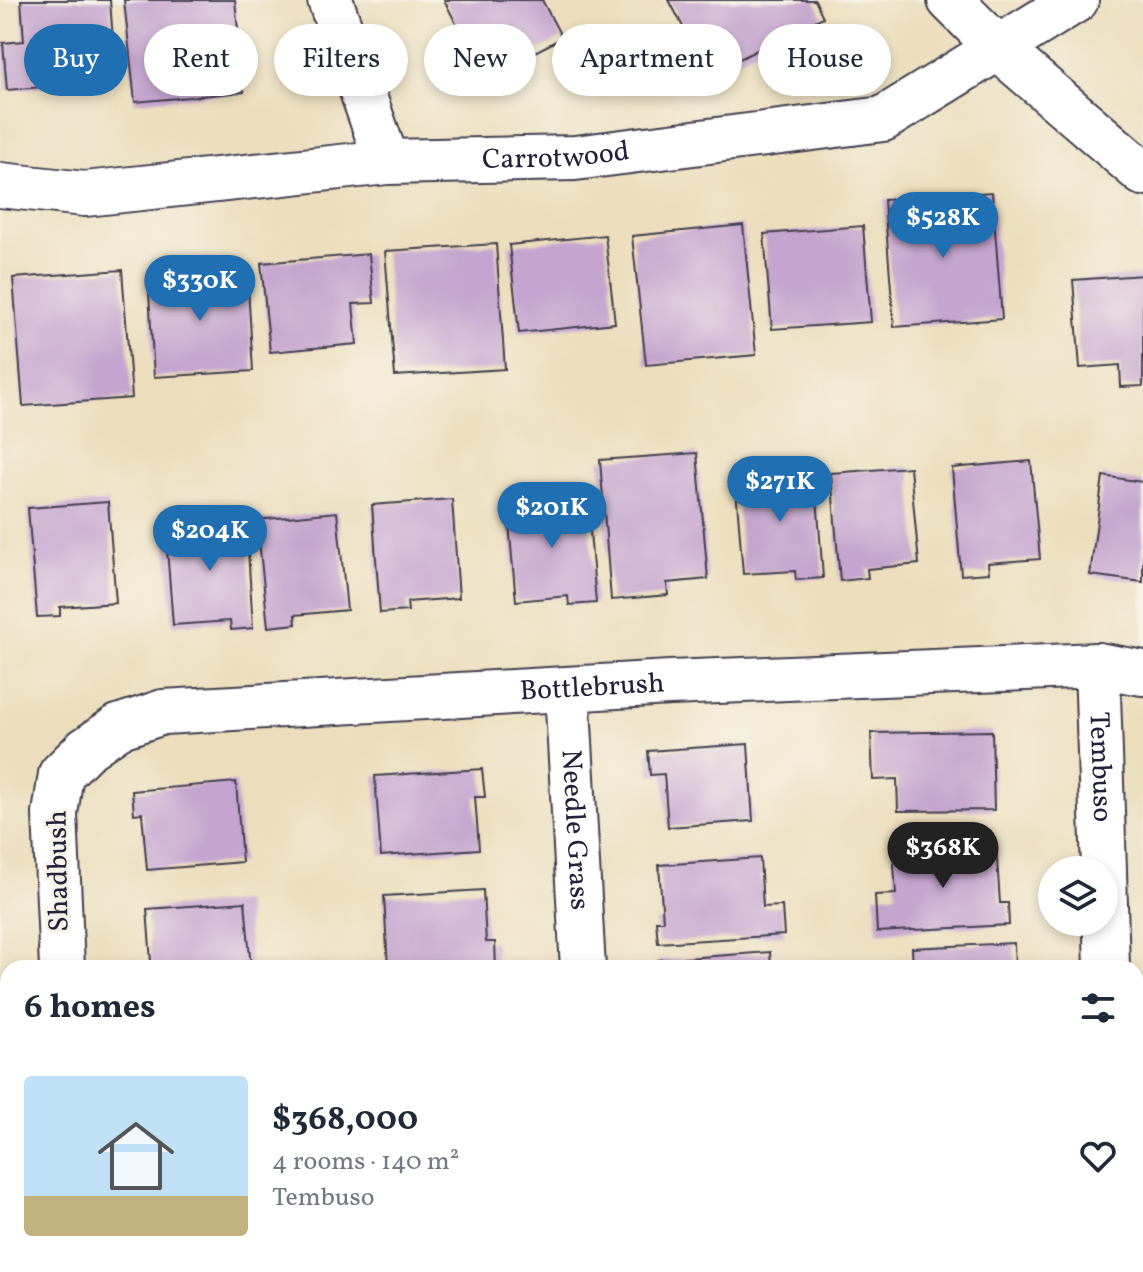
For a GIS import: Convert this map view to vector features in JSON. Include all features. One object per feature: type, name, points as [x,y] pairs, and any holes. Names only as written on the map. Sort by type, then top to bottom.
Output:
[{"type":"street","points":[[330,0],[387,162]]},
{"type":"street","points":[[950,0],[999,49],[1143,173]]},
{"type":"street","name":"Carrotwood","points":[[0,185],[85,194],[387,162],[575,158],[883,119],[1076,0]]},
{"type":"street","name":"Bottlebrush","points":[[61,774],[85,750],[118,727],[163,712],[1097,665],[1143,673]]},
{"type":"street","name":"Tembuso","points":[[1097,665],[1103,856]]},
{"type":"street","name":"Needle Grass","points":[[567,690],[583,960]]},
{"type":"street","name":"Shadbush","points":[[61,774],[55,814],[62,960]]},
{"type":"street","name":"Tembuso","points":[[1106,936],[1107,960]]},
{"type":"building","points":[[21,0],[110,0],[112,24],[24,24],[24,41]]},
{"type":"building","points":[[124,0],[235,0],[237,24],[144,24],[144,96],[200,96],[135,102]]},
{"type":"building","points":[[444,0],[542,0],[555,24],[552,24],[552,43],[536,51],[536,24],[456,24]]},
{"type":"building","points":[[669,0],[815,0],[823,17],[809,24],[758,24],[758,50],[742,58],[742,24],[681,24]]},
{"type":"building","points":[[24,41],[24,89],[7,90],[3,43]]},
{"type":"building","points":[[992,192],[1002,319],[894,327],[884,200]]},
{"type":"building","points":[[743,225],[756,355],[646,365],[632,236]]},
{"type":"building","points":[[863,226],[871,322],[772,329],[764,234]]},
{"type":"building","points":[[605,235],[615,323],[519,333],[509,245]]},
{"type":"building","points":[[496,244],[505,369],[395,376],[385,251]]},
{"type":"building","points":[[369,254],[374,303],[353,304],[357,344],[270,352],[261,263]]},
{"type":"building","points":[[122,270],[132,398],[23,406],[13,278]]},
{"type":"building","points":[[247,270],[253,371],[154,377],[148,275]]},
{"type":"building","points":[[1143,275],[1143,386],[1121,387],[1120,365],[1080,368],[1073,280]]},
{"type":"building","points":[[697,453],[708,579],[667,583],[668,595],[611,600],[600,460]]},
{"type":"building","points":[[1031,461],[1040,559],[988,563],[989,573],[961,575],[952,468]]},
{"type":"building","points":[[910,467],[919,564],[867,569],[868,578],[840,581],[831,473]]},
{"type":"building","points":[[815,470],[823,578],[796,580],[795,571],[743,574],[735,476]]},
{"type":"building","points":[[1103,476],[1143,482],[1143,582],[1090,575]]},
{"type":"building","points":[[587,496],[596,603],[569,605],[568,596],[516,601],[507,502]]},
{"type":"building","points":[[452,499],[459,598],[407,602],[408,611],[380,613],[372,505]]},
{"type":"building","points":[[108,502],[116,603],[60,607],[60,616],[37,617],[28,508]]},
{"type":"building","points":[[337,512],[347,610],[295,615],[296,624],[268,627],[257,520]]},
{"type":"building","points":[[246,518],[253,628],[231,630],[230,621],[173,625],[165,524]]},
{"type":"building","points":[[992,731],[994,810],[898,811],[897,779],[873,780],[871,733]]},
{"type":"building","points":[[748,744],[753,821],[668,827],[664,774],[650,775],[648,751]]},
{"type":"building","points":[[482,769],[485,797],[475,797],[479,849],[381,856],[375,776]]},
{"type":"building","points":[[236,782],[242,862],[147,870],[142,813],[134,814],[132,791]]},
{"type":"building","points":[[996,844],[1000,903],[1008,903],[1009,925],[877,932],[875,895],[896,894],[893,850]]},
{"type":"building","points":[[760,858],[763,907],[782,906],[784,935],[658,943],[656,921],[663,921],[659,865]]},
{"type":"building","points":[[483,890],[486,942],[495,942],[496,960],[388,960],[384,896]]},
{"type":"building","points":[[245,902],[250,960],[151,960],[147,909]]},
{"type":"building","points":[[1014,943],[1015,960],[913,960],[912,948]]},
{"type":"building","points":[[770,952],[770,960],[658,960]]}]
